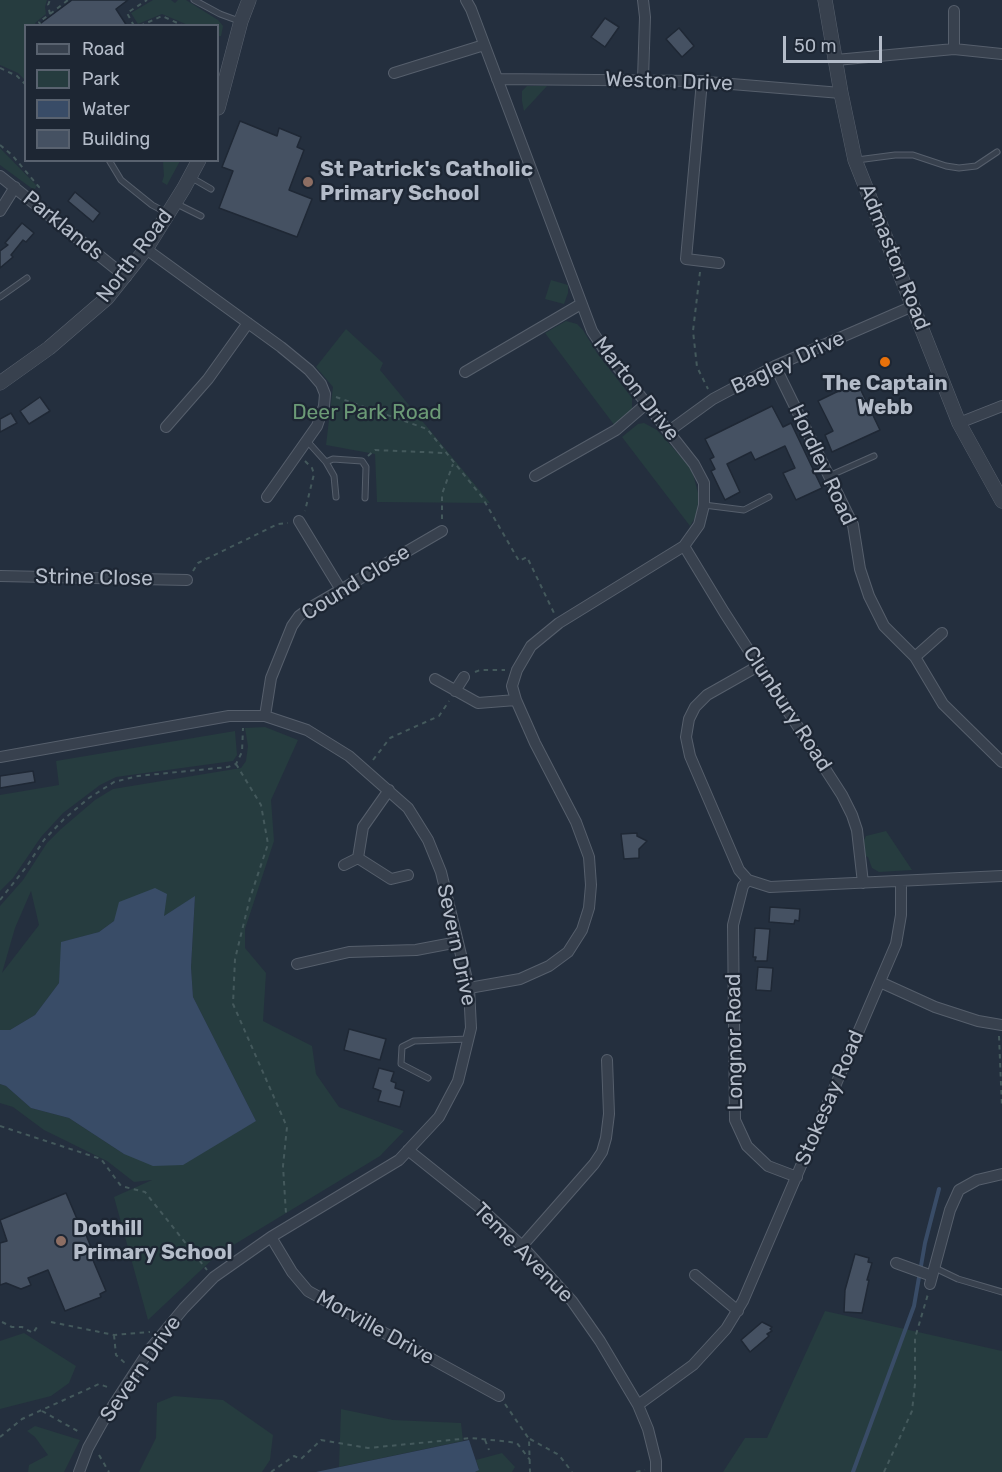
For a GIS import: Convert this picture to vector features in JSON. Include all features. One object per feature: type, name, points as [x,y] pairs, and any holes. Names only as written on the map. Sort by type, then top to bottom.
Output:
[{"type":"street","points":[[219,104],[241,21],[249,0]]},
{"type":"street","name":"Marton Drive","points":[[466,0],[592,330],[605,351],[694,464],[704,483],[704,505],[699,525],[684,546],[559,623],[531,646],[517,670],[512,686],[516,700],[535,743],[576,822],[589,857],[591,885],[589,908],[582,930],[568,952],[549,966],[520,979],[469,988]]},
{"type":"street","points":[[643,0],[645,17],[643,79]]},
{"type":"street","name":"Admaston Road","points":[[825,0],[855,160],[959,423],[1002,501]]},
{"type":"street","points":[[954,11],[954,49]]},
{"type":"street","points":[[394,73],[484,45]]},
{"type":"street","points":[[836,60],[954,49],[1002,54]]},
{"type":"street","name":"Weston Drive","points":[[497,79],[702,81],[841,93]]},
{"type":"street","points":[[702,81],[686,259],[719,263]]},
{"type":"street","name":"North Road","points":[[0,383],[49,348],[90,314],[126,276],[172,208],[198,162]]},
{"type":"street","name":"Parklands","points":[[0,176],[126,276]]},
{"type":"street","points":[[0,211],[15,187]]},
{"type":"street","points":[[146,249],[309,370],[321,384],[325,394],[322,415],[308,442],[267,497]]},
{"type":"street","points":[[465,372],[581,304]]},
{"type":"street","name":"Bagley Drive","points":[[669,431],[714,399],[775,366],[913,306]]},
{"type":"street","points":[[166,427],[208,379],[248,324]]},
{"type":"street","name":"Hordley Road","points":[[775,366],[854,525],[860,568],[869,596],[884,626],[915,657],[943,704],[1002,762]]},
{"type":"street","points":[[535,476],[616,430],[646,404]]},
{"type":"street","points":[[959,423],[1002,406]]},
{"type":"street","points":[[299,521],[341,590]]},
{"type":"street","name":"Cound Close","points":[[265,716],[271,678],[292,626],[299,616],[442,531]]},
{"type":"street","name":"Clunbury Road","points":[[684,546],[842,795],[857,830],[863,883]]},
{"type":"street","name":"Strine Close","points":[[0,576],[187,580]]},
{"type":"street","points":[[915,657],[942,633]]},
{"type":"street","points":[[759,665],[706,695],[695,707],[689,719],[686,737],[690,756],[739,870],[748,880],[770,887],[1002,876]]},
{"type":"street","points":[[455,691],[465,677]]},
{"type":"street","points":[[435,679],[478,703],[516,700]]},
{"type":"street","name":"Severn Drive","points":[[0,757],[244,715],[265,716],[307,730],[349,756],[408,808],[428,840],[441,872],[469,988],[471,1028],[469,1039],[458,1082],[439,1117],[399,1160],[271,1237],[214,1277],[150,1349],[88,1448],[80,1472]]},
{"type":"street","points":[[358,858],[363,827],[389,790]]},
{"type":"street","points":[[344,865],[358,858]]},
{"type":"street","points":[[358,858],[391,879],[408,875]]},
{"type":"street","name":"Longnor Road","points":[[748,880],[743,886],[733,924],[735,1120],[747,1146],[768,1166],[797,1177]]},
{"type":"street","name":"Stokesay Road","points":[[638,1405],[693,1365],[726,1329],[738,1311],[896,944],[901,915],[901,881]]},
{"type":"street","points":[[297,964],[349,952],[416,950],[459,942]]},
{"type":"street","points":[[880,982],[935,1007],[978,1021],[1000,1025]]},
{"type":"street","points":[[522,1246],[602,1152],[609,1114],[607,1060]]},
{"type":"street","name":"Teme Avenue","points":[[408,1150],[478,1206],[522,1246],[572,1301],[600,1341],[638,1405],[648,1429],[656,1461],[656,1472]]},
{"type":"street","points":[[896,1263],[932,1276],[950,1210],[959,1190],[977,1180],[1002,1174]]},
{"type":"street","name":"Morville Drive","points":[[271,1237],[292,1272],[308,1291],[499,1396]]},
{"type":"street","points":[[695,1275],[738,1311]]},
{"type":"lane","points":[[194,0],[220,14],[241,21]]},
{"type":"lane","points":[[855,160],[913,155],[959,168],[976,166],[997,152]]},
{"type":"lane","points":[[110,162],[121,180],[152,205],[201,216]]},
{"type":"lane","points":[[190,177],[211,189]]},
{"type":"lane","points":[[0,297],[27,278]]},
{"type":"lane","points":[[308,442],[326,462],[334,476],[336,497]]},
{"type":"lane","points":[[829,476],[874,456]]},
{"type":"lane","points":[[326,462],[333,459],[362,461],[366,467],[365,498]]},
{"type":"lane","points":[[704,505],[744,510],[769,497]]},
{"type":"lane","points":[[428,1078],[401,1064],[402,1047],[414,1041],[469,1039]]},
{"type":"lane","points":[[932,1276],[958,1279],[1002,1292]]},
{"type":"path","points":[[50,0],[48,5],[50,14]]},
{"type":"path","points":[[40,24],[39,22],[68,0]]},
{"type":"path","points":[[133,24],[127,13],[147,0]]},
{"type":"path","points":[[144,24],[162,16],[180,24]]},
{"type":"path","points":[[0,68],[17,76],[24,83]]},
{"type":"path","points":[[0,146],[12,155],[39,187],[31,199]]},
{"type":"path","points":[[701,261],[693,331],[696,368],[714,399]]},
{"type":"path","points":[[325,394],[427,429],[482,497],[519,561],[526,558],[559,623]]},
{"type":"path","points":[[362,461],[375,450],[445,453]]},
{"type":"path","points":[[187,580],[198,563],[278,524],[299,521],[308,505],[314,474],[312,468],[299,455]]},
{"type":"path","points":[[442,531],[442,494],[453,464]]},
{"type":"path","points":[[465,677],[480,670],[517,670]]},
{"type":"path","points":[[365,769],[390,738],[439,716],[455,691]]},
{"type":"path","points":[[0,900],[44,840],[63,819],[114,782],[138,777],[228,767],[236,764],[242,752],[244,715]]},
{"type":"path","points":[[236,764],[261,804],[268,844],[250,898],[235,959],[233,1004],[287,1127],[283,1166],[286,1228]]},
{"type":"path","points":[[1000,1025],[1002,1108]]},
{"type":"path","points":[[0,1126],[101,1159],[121,1186],[145,1192],[214,1277]]},
{"type":"path","points":[[884,1472],[912,1411],[915,1384],[915,1338],[932,1276]]},
{"type":"path","points":[[2,1322],[12,1327],[22,1327],[33,1333],[37,1327]]},
{"type":"path","points":[[51,1322],[114,1335],[164,1332]]},
{"type":"path","points":[[114,1335],[116,1355],[126,1364]]},
{"type":"path","points":[[0,1437],[22,1419],[99,1384],[121,1393]]},
{"type":"path","points":[[499,1396],[529,1439],[559,1455],[572,1472]]},
{"type":"path","points":[[271,1472],[294,1456],[301,1459],[321,1440],[368,1448],[471,1438],[517,1443],[530,1460]]},
{"type":"path","points":[[529,1439],[530,1472]]},
{"type":"path","points":[[485,1440],[489,1450]]},
{"type":"green space","points":[[0,0],[47,0],[46,14],[36,24],[24,24],[24,79],[18,73],[0,65]]},
{"type":"green space","points":[[153,0],[171,0],[175,3],[178,0],[186,0],[218,20],[223,26],[221,36],[219,36],[219,24],[186,24],[162,14],[138,24],[131,13]]},
{"type":"green space","points":[[527,86],[547,86],[524,111],[522,91]]},
{"type":"green space","points":[[0,148],[37,186],[34,190],[0,165]]},
{"type":"green space","points":[[163,162],[179,162],[167,185],[162,182]]},
{"type":"green space","points":[[551,280],[568,285],[564,304],[545,299]]},
{"type":"green space","points":[[566,321],[577,324],[583,330],[597,353],[632,398],[632,410],[615,426],[545,333]]},
{"type":"green space","name":"Deer Park Road","points":[[346,329],[383,363],[380,370],[490,503],[377,502],[375,454],[326,445],[333,387],[316,367]]},
{"type":"green space","points":[[644,423],[657,430],[690,467],[698,493],[698,504],[696,516],[690,526],[622,437],[638,424]]},
{"type":"green space","points":[[265,727],[298,740],[271,800],[274,841],[245,929],[245,948],[266,973],[263,1021],[312,1046],[316,1074],[339,1107],[404,1131],[380,1156],[217,1255],[148,1320],[114,1197],[152,1180],[134,1182],[107,1161],[44,1130],[13,1107],[0,1103],[0,1084],[6,1086],[31,1108],[69,1118],[124,1154],[256,1121],[193,997],[191,967],[195,897],[164,916],[114,921],[99,932],[62,942],[59,983],[35,1015],[10,1030],[0,1030],[0,906],[23,880],[47,843],[95,800],[113,789],[241,768],[246,761],[248,746],[245,728]],"holes":[[[31,891],[39,925],[2,973],[15,928]]]},
{"type":"green space","points":[[235,731],[237,755],[233,761],[116,777],[100,785],[63,813],[41,837],[13,878],[0,891],[0,795],[59,785],[56,761]]},
{"type":"green space","points":[[886,831],[912,870],[879,872],[872,868],[868,857],[865,856],[864,840],[866,836]]},
{"type":"green space","points":[[825,1311],[1002,1351],[1002,1472],[723,1472],[745,1438],[767,1438]]},
{"type":"green space","points":[[24,1333],[76,1366],[69,1383],[51,1396],[0,1409],[0,1341]]},
{"type":"green space","points":[[174,1396],[223,1400],[273,1435],[270,1460],[262,1472],[139,1472],[156,1438],[157,1403]]},
{"type":"green space","points":[[341,1409],[393,1420],[461,1423],[463,1441],[339,1467]]},
{"type":"green space","points":[[35,1426],[80,1440],[64,1472],[28,1472],[29,1465],[48,1455],[35,1437],[27,1431]]},
{"type":"green space","points":[[502,1453],[515,1467],[512,1472],[476,1472],[479,1469],[476,1460]]},
{"type":"water","points":[[155,888],[167,894],[164,916],[195,896],[191,967],[193,997],[256,1121],[183,1165],[153,1166],[124,1154],[69,1118],[31,1108],[6,1086],[0,1084],[0,1030],[10,1030],[35,1015],[59,983],[61,942],[99,932],[114,921],[119,902]]},
{"type":"water","points":[[469,1440],[479,1470],[475,1472],[316,1472]]},
{"type":"building","points":[[72,0],[128,0],[116,9],[126,24],[40,24]]},
{"type":"building","points":[[605,18],[619,27],[605,47],[591,37]]},
{"type":"building","points":[[679,28],[694,46],[682,57],[666,39]]},
{"type":"building","points":[[240,121],[277,136],[279,128],[301,137],[297,147],[304,150],[289,190],[312,199],[297,237],[219,208],[233,171],[222,167]]},
{"type":"building","points":[[75,192],[100,213],[93,222],[68,201]]},
{"type":"building","points":[[22,223],[34,233],[26,242],[23,240],[11,255],[13,257],[0,268],[0,251],[8,245],[5,243]]},
{"type":"building","points":[[857,382],[880,430],[832,452],[825,435],[833,431],[818,401]]},
{"type":"building","points":[[40,397],[50,411],[29,424],[20,411]]},
{"type":"building","points":[[772,406],[783,427],[791,423],[822,488],[796,500],[783,473],[795,468],[785,446],[755,460],[751,452],[727,464],[740,492],[725,500],[711,471],[715,469],[710,459],[714,457],[705,439]]},
{"type":"building","points":[[11,413],[17,423],[0,432],[0,419]]},
{"type":"building","points":[[33,771],[35,782],[0,788],[0,776]]},
{"type":"building","points":[[637,833],[637,836],[647,841],[639,849],[639,858],[624,859],[621,834]]},
{"type":"building","points":[[770,907],[800,909],[799,921],[795,920],[794,924],[769,922]]},
{"type":"building","points":[[755,928],[770,929],[767,961],[755,961],[756,957],[753,957]]},
{"type":"building","points":[[758,967],[773,968],[771,991],[756,990]]},
{"type":"building","points":[[349,1029],[386,1039],[380,1060],[344,1050]]},
{"type":"building","points":[[379,1068],[394,1072],[391,1081],[396,1083],[395,1088],[404,1091],[400,1107],[378,1101],[381,1091],[373,1088]]},
{"type":"building","points":[[66,1193],[80,1226],[82,1225],[93,1252],[90,1253],[106,1291],[100,1294],[101,1297],[65,1311],[48,1270],[28,1278],[31,1285],[21,1289],[6,1283],[0,1285],[0,1243],[7,1241],[0,1220]]},
{"type":"building","points":[[855,1254],[869,1258],[868,1262],[872,1263],[862,1313],[844,1312],[845,1290]]},
{"type":"building","points":[[762,1322],[772,1327],[770,1329],[772,1331],[750,1352],[741,1340]]},
{"type":"waterway","points":[[853,1472],[914,1306],[925,1243],[939,1189]]},
{"type":"place","name":"St Patrick's Catholic Primary School","points":[[308,182]]},
{"type":"place","name":"The Captain Webb","points":[[885,362]]},
{"type":"place","name":"Dothill Primary School","points":[[61,1241]]}]
